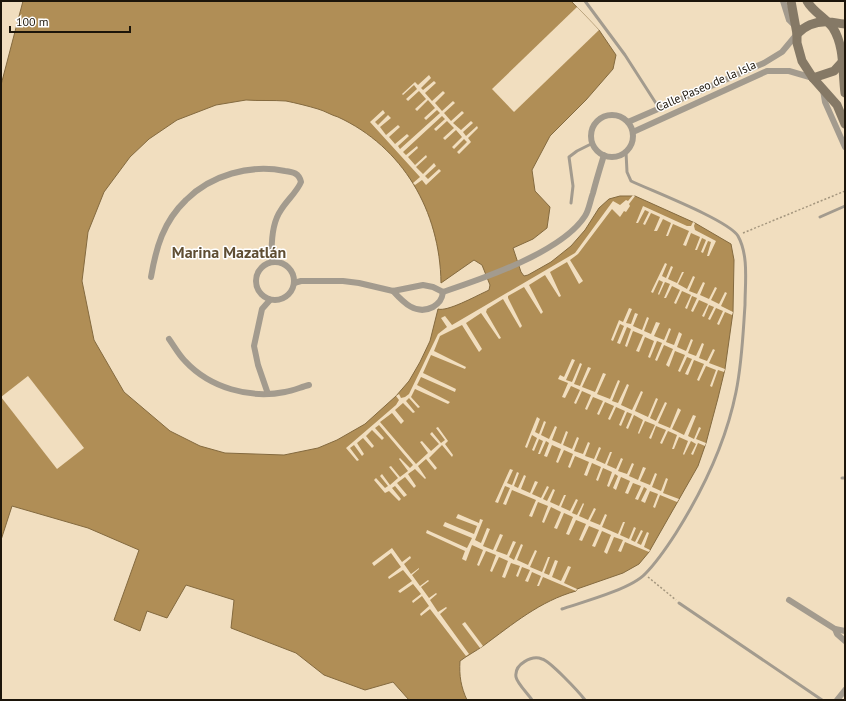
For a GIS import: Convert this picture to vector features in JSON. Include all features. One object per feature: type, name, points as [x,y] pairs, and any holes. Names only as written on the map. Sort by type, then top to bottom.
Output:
[{"type":"main road","points":[[791,1],[797,43],[802,61],[813,78],[837,105],[845,124]]},
{"type":"main road","points":[[809,2],[833,29],[838,39],[844,67],[845,92]]},
{"type":"main road","points":[[796,30],[810,24],[827,22],[845,24]]},
{"type":"main road","points":[[813,78],[844,67]]},
{"type":"street","points":[[783,1],[790,20],[796,30]]},
{"type":"street","name":"Calle Paseo de la Isla","points":[[628,122],[764,63],[782,52],[796,30]]},
{"type":"street","points":[[764,63],[767,71]]},
{"type":"street","name":"Calle Paseo de la Isla","points":[[633,132],[767,71],[789,71],[813,78]]},
{"type":"street","points":[[823,88],[824,102],[845,147]]},
{"type":"street","points":[[610,116],[622,118],[628,122],[633,132],[632,143],[626,152],[615,157],[598,152],[593,143],[592,133],[594,127],[603,118],[610,116]]},
{"type":"street","points":[[294,283],[301,280],[359,282],[393,291],[423,285],[434,287],[443,292],[485,278],[523,261],[559,241],[584,218],[604,155]]},
{"type":"street","points":[[151,277],[156,251],[161,237],[168,223],[186,200],[220,177],[257,169],[273,169],[297,174],[301,182],[280,211],[275,222],[271,251],[272,262]]},
{"type":"street","points":[[272,262],[281,263],[290,269],[294,278],[294,283],[292,289],[284,298],[270,300],[259,291],[256,281],[262,267],[272,262]]},
{"type":"street","points":[[393,291],[408,306],[420,310],[429,309],[438,304],[442,298],[443,292]]},
{"type":"street","points":[[268,394],[258,365],[254,346],[262,309],[270,300]]},
{"type":"street","points":[[169,339],[185,361],[196,371],[225,388],[244,393],[268,394],[286,392],[309,385]]},
{"type":"street","points":[[789,600],[835,629],[845,631]]},
{"type":"street","points":[[835,629],[837,634],[845,641]]},
{"type":"street","points":[[837,700],[845,690]]},
{"type":"lane","points":[[585,1],[625,55],[660,109]]},
{"type":"lane","points":[[571,203],[573,186],[569,157],[593,143]]},
{"type":"lane","points":[[562,609],[633,584],[645,575],[667,546],[692,507],[714,461],[736,393],[741,363],[746,272],[743,252],[737,236],[724,224],[631,181],[627,172],[626,152]]},
{"type":"lane","points":[[820,217],[845,206]]},
{"type":"lane","points":[[679,603],[822,700]]},
{"type":"lane","points":[[532,700],[516,678],[516,672],[521,664],[535,657],[544,659],[578,692],[584,700]]},
{"type":"path","points":[[737,236],[845,191]]},
{"type":"path","points":[[645,575],[679,603]]},
{"type":"shaded area","points":[[23,1],[571,1],[599,30],[616,55],[613,69],[586,100],[550,136],[532,170],[535,191],[550,207],[547,228],[533,239],[513,248],[521,272],[524,276],[528,275],[551,262],[571,246],[585,230],[599,208],[609,199],[620,196],[635,196],[695,223],[731,244],[734,260],[733,312],[725,369],[706,443],[698,466],[649,552],[639,564],[623,573],[577,589],[576,591],[563,595],[539,607],[460,661],[461,681],[467,700],[409,700],[393,682],[365,690],[324,675],[296,653],[231,628],[234,600],[186,585],[167,618],[147,611],[140,631],[114,620],[139,550],[88,528],[12,506],[1,540],[1,85]],"holes":[[[246,100],[286,101],[321,110],[338,117],[361,130],[381,145],[399,164],[414,184],[425,207],[434,231],[439,256],[441,283],[474,260],[482,265],[490,285],[489,290],[469,300],[448,308],[438,309],[430,341],[409,381],[396,396],[365,424],[337,440],[318,448],[284,455],[225,453],[200,446],[170,431],[124,392],[94,340],[82,281],[88,232],[104,192],[130,157],[149,139],[177,120],[216,105]]]},
{"type":"pier","points":[[577,7],[599,30],[514,112],[492,89]]},
{"type":"pier","points":[[429,75],[431,78],[421,88],[423,90],[434,81],[436,83],[425,93],[432,101],[443,91],[445,93],[435,103],[442,111],[453,101],[455,103],[444,113],[451,121],[462,111],[464,113],[453,123],[461,130],[471,121],[473,123],[463,132],[466,136],[477,126],[478,128],[468,138],[471,142],[459,154],[457,152],[467,142],[464,139],[454,149],[452,147],[462,137],[456,130],[445,140],[443,138],[454,128],[447,121],[436,131],[434,129],[445,119],[442,116],[403,152],[406,155],[417,146],[418,148],[408,157],[415,165],[426,155],[427,157],[416,167],[423,174],[434,163],[436,166],[425,176],[428,179],[439,169],[441,171],[426,185],[422,180],[415,185],[413,183],[420,177],[370,122],[383,110],[385,113],[375,122],[378,125],[388,115],[391,118],[380,127],[386,135],[398,125],[400,127],[389,137],[395,144],[407,134],[409,136],[398,146],[400,149],[440,113],[437,110],[426,120],[424,118],[435,108],[428,100],[417,111],[415,109],[426,99],[419,91],[408,101],[406,99],[417,89],[414,85],[403,95],[402,94],[415,82],[418,85]]},
{"type":"pier","points":[[633,195],[635,196],[629,204],[630,206],[626,212],[624,211],[620,217],[612,209],[578,254],[570,260],[583,281],[579,284],[567,262],[550,272],[561,296],[559,297],[545,275],[529,285],[543,312],[541,314],[524,287],[508,296],[522,326],[520,328],[503,299],[487,309],[486,312],[501,338],[499,339],[481,313],[466,323],[482,349],[479,352],[462,325],[440,336],[434,351],[466,367],[465,369],[431,355],[423,373],[456,389],[455,392],[421,377],[417,385],[450,402],[448,404],[415,389],[411,397],[420,407],[418,408],[409,398],[406,401],[415,412],[413,413],[403,403],[395,410],[404,421],[401,424],[392,413],[380,422],[416,464],[428,453],[420,442],[422,441],[431,451],[439,444],[430,434],[432,432],[441,443],[445,440],[436,428],[438,427],[448,441],[445,444],[453,455],[452,457],[442,445],[429,458],[437,468],[435,470],[426,459],[418,466],[426,478],[425,479],[415,469],[408,474],[416,486],[414,488],[405,477],[397,483],[407,495],[404,497],[395,486],[392,488],[401,499],[399,501],[389,491],[385,493],[374,480],[376,478],[385,488],[388,486],[380,476],[382,474],[390,485],[398,478],[389,467],[391,466],[400,477],[408,471],[399,459],[400,458],[410,468],[413,465],[379,425],[375,428],[384,438],[382,440],[372,430],[366,436],[374,446],[372,448],[363,438],[357,443],[364,454],[362,456],[354,445],[350,448],[359,460],[357,461],[346,448],[396,405],[399,400],[396,396],[399,394],[401,398],[409,394],[438,334],[447,327],[441,318],[445,316],[452,325],[575,253],[613,201],[620,205],[626,200],[628,201]]},
{"type":"pier","points":[[643,206],[687,226],[691,226],[693,222],[695,223],[695,230],[716,241],[709,256],[707,256],[711,242],[708,241],[703,253],[701,252],[706,240],[702,238],[697,250],[695,250],[700,237],[691,233],[686,246],[683,245],[689,231],[673,224],[668,236],[666,236],[671,223],[663,219],[657,231],[654,231],[660,217],[651,213],[645,225],[643,224],[649,212],[645,210],[638,223],[636,223]]},
{"type":"pier","points":[[665,263],[667,264],[662,276],[666,278],[671,266],[673,267],[668,279],[677,283],[682,272],[684,272],[678,284],[687,289],[693,276],[695,277],[689,291],[697,294],[703,282],[705,283],[700,295],[709,299],[715,287],[717,288],[711,300],[719,304],[725,292],[727,293],[721,306],[733,312],[732,315],[725,312],[719,325],[717,324],[723,311],[716,308],[710,320],[708,319],[714,307],[709,305],[704,317],[702,316],[708,304],[699,300],[693,312],[691,311],[697,298],[692,296],[687,309],[685,308],[691,295],[682,291],[676,304],[674,303],[680,290],[672,286],[666,298],[664,298],[670,284],[665,282],[659,295],[658,294],[663,282],[659,280],[653,293],[651,292]]},
{"type":"pier","points":[[629,308],[632,309],[626,323],[631,324],[635,313],[638,314],[633,326],[642,330],[647,317],[649,318],[644,331],[651,334],[656,322],[660,323],[654,336],[664,340],[669,328],[671,329],[666,342],[674,345],[679,332],[682,334],[677,347],[686,351],[691,339],[693,340],[688,353],[696,356],[702,343],[704,344],[699,358],[707,361],[713,349],[715,350],[709,363],[725,369],[724,372],[718,370],[712,387],[710,386],[716,370],[706,366],[699,381],[697,380],[704,364],[694,360],[688,375],[685,374],[692,359],[687,357],[680,372],[678,371],[685,355],[675,351],[669,367],[666,365],[673,349],[664,345],[657,361],[655,360],[662,343],[657,341],[650,358],[648,357],[654,341],[645,337],[639,352],[636,351],[643,335],[633,331],[627,347],[625,346],[631,329],[627,327],[620,344],[617,343],[624,326],[620,324],[613,341],[611,340],[619,320],[623,322]]},
{"type":"pier","points":[[572,359],[575,360],[566,380],[572,382],[580,363],[582,364],[574,384],[580,386],[588,367],[591,368],[582,387],[595,392],[603,373],[606,374],[597,394],[610,399],[618,380],[620,381],[612,401],[618,403],[627,384],[629,385],[621,405],[632,410],[641,391],[643,392],[635,411],[648,417],[656,398],[658,399],[650,418],[656,421],[665,402],[667,403],[658,423],[670,428],[678,408],[681,410],[672,429],[684,435],[693,415],[696,416],[688,436],[694,439],[699,427],[701,428],[696,439],[706,443],[705,446],[698,443],[693,455],[691,454],[696,444],[691,441],[684,455],[683,454],[688,441],[679,437],[674,449],[672,449],[677,435],[668,431],[662,444],[660,443],[666,430],[656,426],[651,439],[649,438],[655,425],[645,421],[639,434],[638,433],[643,420],[634,415],[628,429],[626,428],[632,414],[627,412],[621,426],[619,425],[625,411],[616,407],[610,420],[608,419],[614,406],[605,402],[599,415],[597,414],[603,401],[593,397],[587,410],[585,409],[591,395],[582,391],[576,404],[574,403],[580,390],[571,386],[565,398],[562,397],[568,383],[558,379],[560,375],[564,377]]},
{"type":"pier","points":[[28,376],[84,448],[57,469],[1,397]]},
{"type":"pier","points":[[537,417],[540,419],[535,432],[539,434],[544,421],[546,422],[541,435],[549,439],[555,426],[557,427],[552,440],[561,444],[566,431],[568,432],[563,445],[572,449],[577,437],[579,438],[574,451],[583,454],[588,442],[590,443],[585,456],[594,459],[599,447],[601,448],[596,460],[605,464],[610,452],[612,452],[607,465],[616,469],[621,458],[623,459],[618,471],[627,474],[632,463],[634,464],[629,476],[638,480],[643,467],[646,468],[640,481],[650,485],[655,473],[657,474],[652,487],[661,491],[666,478],[668,479],[663,493],[679,499],[677,502],[660,495],[655,508],[653,507],[658,494],[650,491],[645,503],[641,501],[647,489],[644,487],[638,500],[635,499],[641,486],[633,483],[628,494],[625,493],[630,481],[621,477],[616,490],[613,488],[618,476],[615,474],[609,487],[607,486],[612,472],[603,468],[598,481],[596,480],[601,467],[592,463],[587,476],[584,475],[589,462],[575,456],[570,468],[568,467],[573,454],[564,450],[558,463],[556,462],[561,449],[552,445],[547,457],[544,456],[549,443],[546,441],[540,454],[538,454],[543,441],[539,439],[534,451],[532,450],[537,438],[532,435],[527,448],[525,447]]},
{"type":"pier","points":[[510,469],[513,470],[507,483],[512,485],[517,472],[519,473],[514,486],[518,488],[524,475],[526,476],[521,489],[530,493],[535,481],[538,482],[532,494],[541,498],[547,486],[549,487],[543,499],[547,501],[553,489],[555,490],[550,502],[559,506],[564,495],[566,495],[561,507],[570,511],[576,499],[578,500],[572,513],[577,515],[583,503],[584,504],[579,516],[588,520],[594,508],[596,509],[590,521],[600,525],[605,514],[607,515],[602,527],[618,534],[623,522],[625,522],[620,535],[629,539],[634,527],[636,528],[631,540],[635,542],[641,530],[643,531],[637,543],[641,545],[647,532],[649,533],[644,547],[650,550],[649,552],[625,542],[621,552],[618,551],[623,540],[614,537],[607,554],[604,552],[611,535],[602,531],[595,547],[592,546],[599,530],[589,526],[582,541],[579,540],[586,524],[576,520],[569,535],[566,534],[573,517],[564,513],[557,529],[554,528],[561,512],[551,507],[544,523],[542,522],[548,506],[538,502],[532,517],[529,516],[536,500],[512,490],[506,505],[503,504],[510,488],[505,486],[498,503],[495,502]]},
{"type":"pier","points":[[458,514],[479,523],[480,519],[483,520],[475,540],[481,543],[487,528],[490,529],[483,546],[493,550],[500,534],[503,535],[496,551],[507,555],[513,541],[516,542],[509,557],[514,560],[521,544],[523,545],[517,560],[528,565],[535,550],[537,551],[530,567],[542,572],[548,557],[550,557],[544,573],[549,575],[555,560],[558,561],[552,577],[561,581],[568,566],[571,567],[564,583],[577,589],[576,591],[543,577],[539,586],[537,586],[541,576],[532,572],[528,582],[525,581],[530,570],[522,567],[518,577],[516,576],[520,566],[511,563],[505,578],[502,577],[508,561],[499,557],[492,572],[490,571],[496,555],[486,551],[479,566],[477,565],[483,550],[472,545],[466,561],[462,559],[465,551],[426,533],[427,530],[467,548],[472,538],[443,526],[445,522],[474,534],[477,526],[456,518]]},
{"type":"pier","points":[[392,548],[402,562],[410,556],[411,558],[404,564],[411,574],[419,568],[412,575],[420,586],[428,580],[429,581],[421,587],[429,598],[436,593],[437,594],[430,600],[438,612],[446,607],[447,608],[440,614],[469,654],[466,656],[430,609],[421,616],[420,614],[429,606],[422,596],[413,603],[412,601],[421,594],[413,584],[400,593],[398,591],[412,581],[403,570],[389,579],[388,577],[401,567],[391,553],[374,566],[372,563]]},
{"type":"pier","points":[[465,622],[483,646],[480,648],[462,624]]},
{"type":"district","name":"Marina Mazatlán","points":[[229,252]]}]
